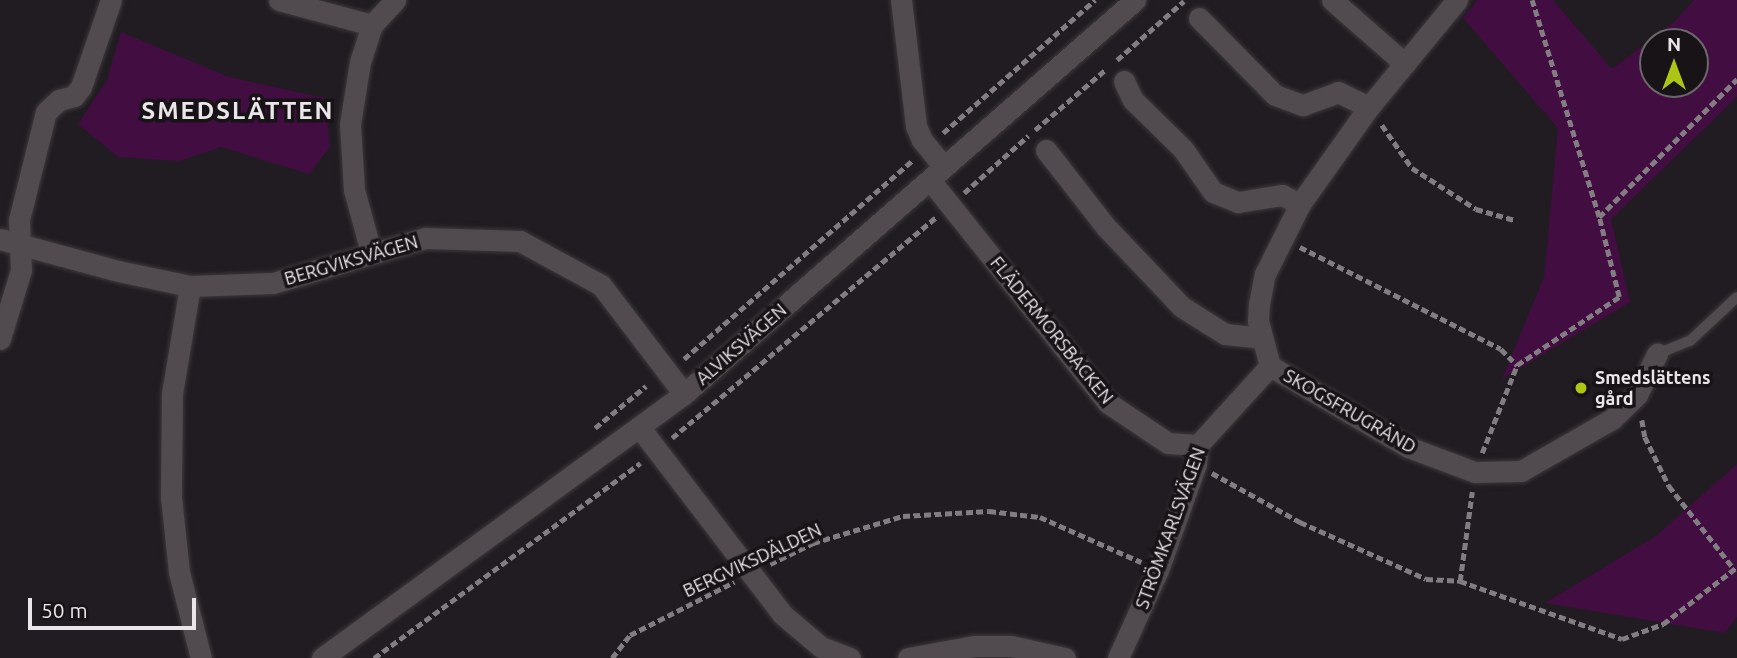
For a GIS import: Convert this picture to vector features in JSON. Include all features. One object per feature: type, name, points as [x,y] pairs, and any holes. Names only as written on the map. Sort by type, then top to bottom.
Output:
[{"type":"street","points":[[0,339],[21,270],[19,220],[46,113],[59,100],[74,96],[81,87],[111,0]]},
{"type":"street","points":[[279,0],[372,25]]},
{"type":"street","points":[[371,252],[354,190],[351,124],[360,62],[372,25],[395,0]]},
{"type":"street","name":"FLÄDERMORSBACKEN","points":[[901,0],[913,112],[937,174],[1108,403],[1168,443],[1197,454]]},
{"type":"street","name":"ALVIKSVÄGEN","points":[[322,658],[684,394],[1135,0]]},
{"type":"street","points":[[1332,0],[1405,64]]},
{"type":"street","points":[[1270,366],[1258,321],[1265,274],[1300,204],[1369,107],[1457,0]]},
{"type":"street","points":[[1199,18],[1275,95],[1303,105],[1338,92],[1369,107]]},
{"type":"street","points":[[1124,81],[1133,100],[1183,149],[1213,192],[1238,202],[1282,195],[1300,204]]},
{"type":"street","points":[[1046,150],[1106,227],[1182,307],[1225,334],[1262,338]]},
{"type":"street","name":"BERGVIKSVÄGEN","points":[[0,239],[118,271],[190,286],[273,283],[425,238],[520,241],[601,285],[684,394]]},
{"type":"street","points":[[190,286],[172,394],[171,497],[179,572],[201,658]]},
{"type":"street","name":"SKOGSFRUGRÄND","points":[[1270,366],[1408,447],[1475,472],[1521,471],[1612,419],[1637,395],[1657,354]]},
{"type":"street","name":"STRÖMKARLSVÄGEN","points":[[1118,658],[1158,570],[1197,454],[1270,366]]},
{"type":"street","points":[[640,428],[782,614],[821,647],[849,658]]},
{"type":"street","points":[[908,658],[975,646],[1011,646],[1065,658]]},
{"type":"lane","name":"SKOGSFRUGRÄND","points":[[1657,354],[1690,341],[1737,297]]},
{"type":"path","points":[[684,359],[1095,0]]},
{"type":"path","points":[[1460,581],[1475,472],[1517,365],[1619,297],[1599,217],[1532,0]]},
{"type":"path","points":[[1599,217],[1737,79]]},
{"type":"path","points":[[1369,107],[1412,168],[1476,209],[1514,220]]},
{"type":"path","points":[[1284,238],[1501,349],[1517,365]]},
{"type":"path","points":[[595,428],[646,386]]},
{"type":"path","points":[[1197,454],[1300,522],[1426,579],[1460,581],[1622,639],[1663,624],[1736,568],[1669,486],[1645,437],[1637,395]]},
{"type":"path","name":"BERGVIKSDÄLDEN","points":[[612,658],[630,635],[813,543],[903,516],[989,511],[1040,517],[1158,570]]},
{"type":"shaded area","points":[[1477,0],[1553,0],[1612,69],[1639,49],[1639,98],[1709,98],[1709,28],[1666,28],[1694,0],[1737,0],[1737,97],[1611,219],[1630,302],[1502,379],[1544,277],[1558,128],[1463,18]]},
{"type":"shaded area","points":[[121,32],[229,77],[325,98],[330,147],[309,174],[221,147],[179,161],[118,157],[78,124],[107,80]]},
{"type":"shaded area","points":[[1737,464],[1737,617],[1725,633],[1545,603],[1656,536]]},
{"type":"place","name":"Smedslättens gård","points":[[1581,388]]},
{"type":"district","name":"SMEDSLÄTTEN","points":[[238,111]]}]
